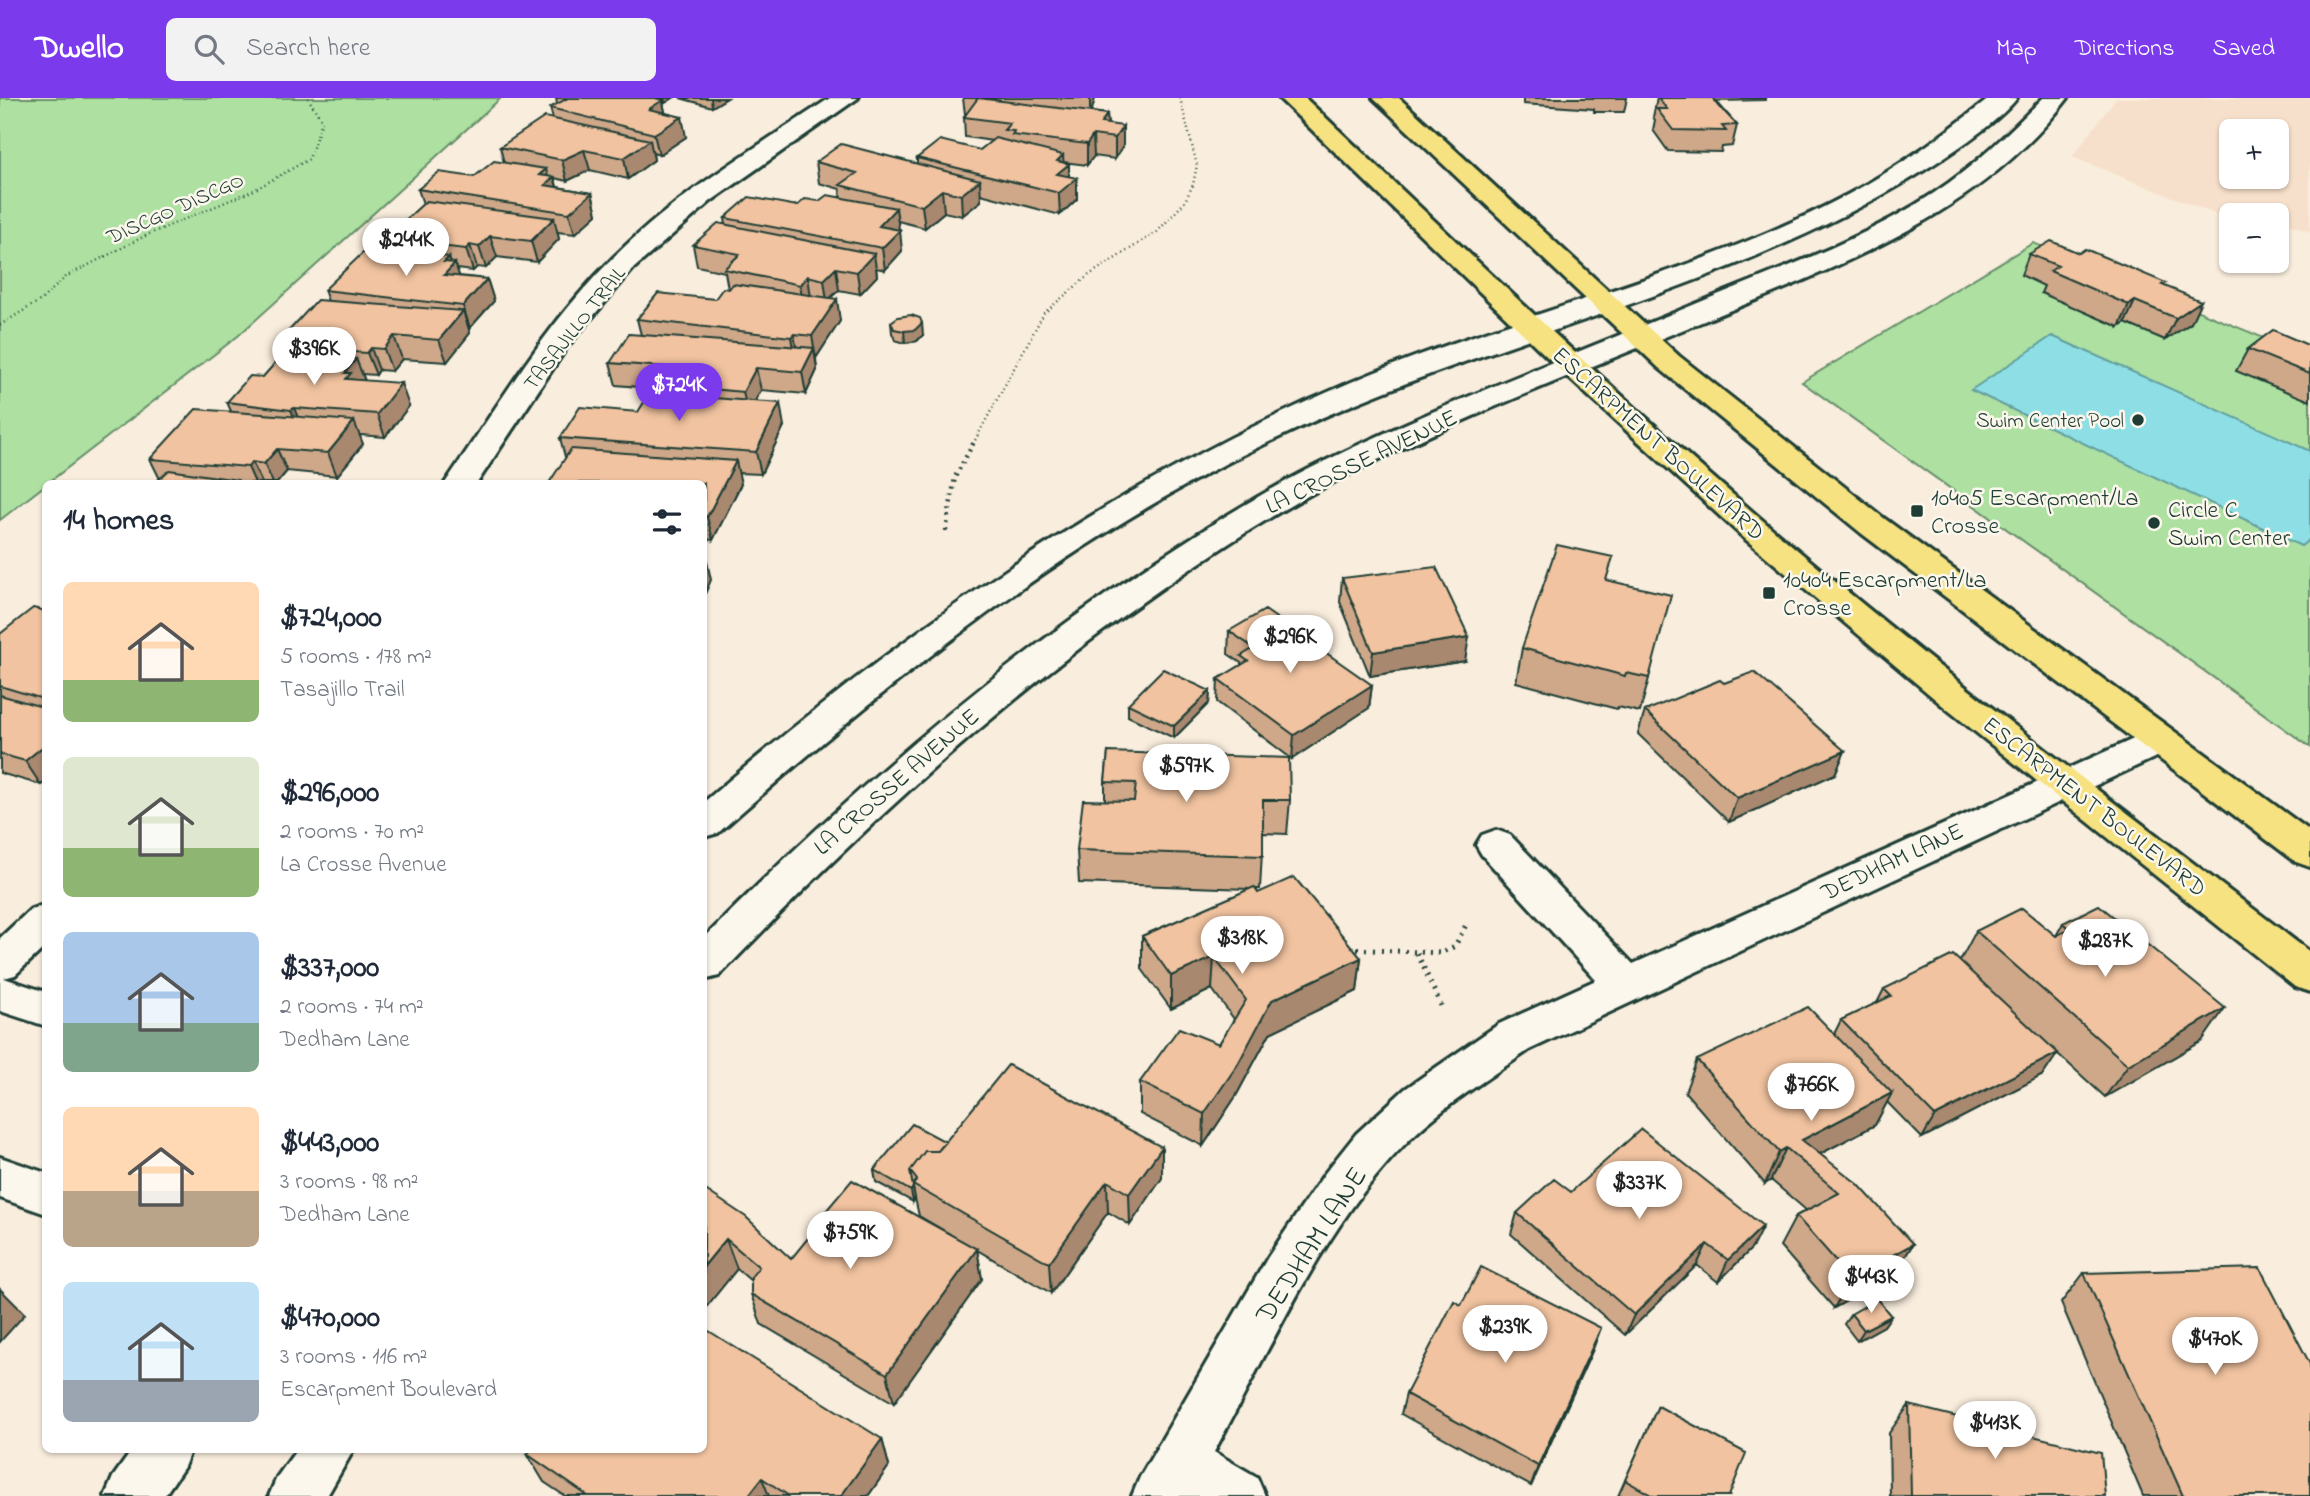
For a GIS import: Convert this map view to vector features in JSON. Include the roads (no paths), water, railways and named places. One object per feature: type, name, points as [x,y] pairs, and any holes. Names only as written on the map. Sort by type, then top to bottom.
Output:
[{"type":"main road","name":"ESCARPMENT BOULEVARD","points":[[1291,98],[1531,329],[1758,532],[2062,782],[2310,975]]},
{"type":"main road","points":[[1385,98],[1669,362],[1873,526],[2310,852]]},
{"type":"street","name":"TASAJILLO TRAIL","points":[[463,480],[578,315],[623,263],[699,198],[846,98]]},
{"type":"street","points":[[707,820],[781,753],[937,631],[1136,499],[1231,448],[1364,388],[1686,275],[1761,245],[1879,188],[1936,152],[2005,98]]},
{"type":"street","name":"LA CROSSE AVENUE","points":[[707,961],[769,896],[886,786],[1099,613],[1300,486],[1422,428],[1844,251],[1943,199],[1982,170],[2056,98]]},
{"type":"street","points":[[1936,152],[1982,170]]},
{"type":"street","name":"DEDHAM LANE","points":[[1170,1479],[1323,1213],[1374,1146],[1423,1100],[1514,1037],[2062,782],[2158,741]]},
{"type":"street","points":[[1496,845],[1626,984]]},
{"type":"street","points":[[0,963],[42,924]]},
{"type":"street","points":[[0,994],[42,1008]]},
{"type":"street","points":[[132,1496],[162,1453]]},
{"type":"street","points":[[296,1496],[325,1453]]},
{"type":"street","points":[[1170,1479],[1238,1496]]},
{"type":"water","name":"Swim Center Pool","points":[[2052,336],[2310,451],[2310,539],[2301,546],[1971,390]]},
{"type":"place","name":"Swim Center Pool","points":[[2138,420]]},
{"type":"place","name":"10405 Escarpment/La Crosse","points":[[1917,511]]},
{"type":"place","name":"Circle C Swim Center","points":[[2154,523]]},
{"type":"place","name":"10404 Escarpment/La Crosse","points":[[1769,593]]}]
